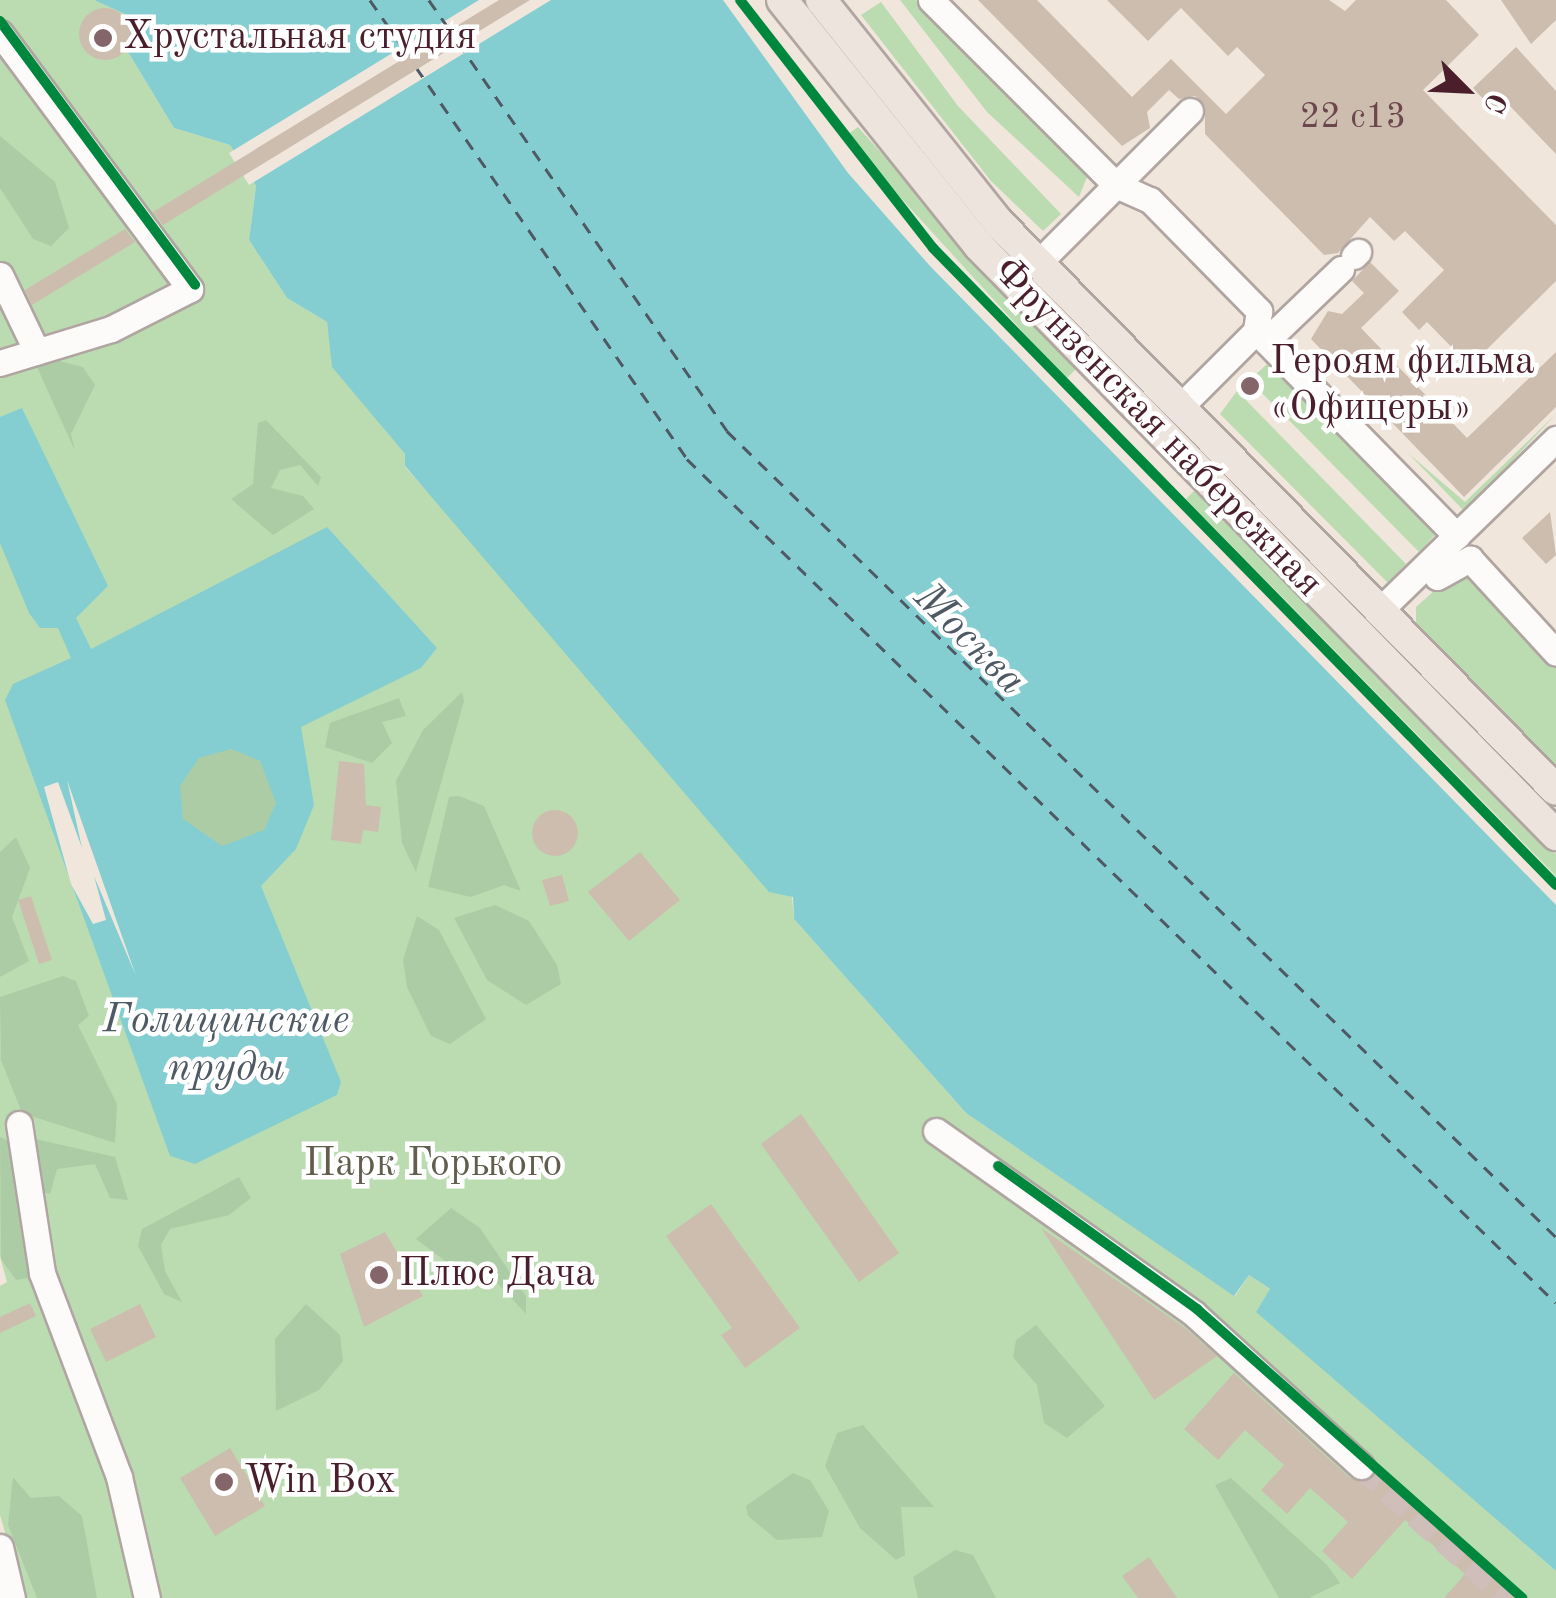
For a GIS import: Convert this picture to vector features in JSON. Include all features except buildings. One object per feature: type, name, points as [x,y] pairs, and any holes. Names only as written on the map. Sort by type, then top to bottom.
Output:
[{"type":"main road","name":"Фрунзенская набережная","points":[[827,2],[948,166],[1038,263],[1556,790]]},
{"type":"main road","name":"Фрунзенская набережная","points":[[790,12],[979,246],[1556,835]]},
{"type":"street","points":[[931,0],[1116,185],[1150,200],[1259,311],[1261,336],[1457,536]]},
{"type":"street","points":[[790,12],[827,2]]},
{"type":"street","points":[[0,33],[190,289],[166,307],[0,363]]},
{"type":"street","points":[[1038,263],[1198,102]]},
{"type":"street","points":[[1180,407],[1351,259]]},
{"type":"street","points":[[1,279],[38,352]]},
{"type":"street","points":[[1385,616],[1457,536],[1556,439]]},
{"type":"street","points":[[1385,616],[1467,557],[1556,653]]},
{"type":"street","points":[[19,1124],[42,1273],[119,1476],[147,1598]]},
{"type":"street","points":[[936,1131],[1194,1314],[1360,1466]]},
{"type":"street","points":[[0,1548],[12,1598]]},
{"type":"green space","name":"Парк Горького","points":[[0,0],[94,0],[129,16],[125,47],[174,128],[230,145],[256,186],[249,240],[287,298],[327,322],[333,367],[405,454],[405,467],[792,897],[794,919],[966,1113],[1235,1296],[1249,1275],[1271,1290],[1257,1312],[1556,1571],[1556,1598],[24,1598],[0,1515],[0,1286],[7,1282],[0,1256]]},
{"type":"green space","points":[[900,0],[916,0],[1087,177],[1079,197],[987,112]]},
{"type":"green space","points":[[881,2],[958,106],[1061,214],[1043,231],[991,181],[861,15]]},
{"type":"green space","points":[[858,127],[1076,369],[1066,379],[869,163],[847,135]]},
{"type":"green space","points":[[0,136],[55,182],[69,228],[51,246],[33,239],[0,188]]},
{"type":"green space","points":[[55,360],[83,367],[95,385],[71,434],[75,451],[37,367]]},
{"type":"green space","points":[[1267,364],[1436,534],[1419,552],[1261,392],[1253,377]]},
{"type":"green space","points":[[1237,391],[1406,564],[1388,583],[1220,414]]},
{"type":"green space","points":[[1556,414],[1465,512],[1408,453],[1465,502]]},
{"type":"green space","points":[[266,420],[321,477],[318,486],[300,465],[280,470],[271,488],[303,496],[314,509],[273,535],[231,499],[253,484],[258,423]]},
{"type":"green space","points":[[1196,489],[1556,854],[1556,876],[1186,499]]},
{"type":"green space","points":[[1461,567],[1556,661],[1556,769],[1416,625],[1416,607]]},
{"type":"green space","points":[[462,692],[464,701],[416,872],[402,843],[396,781],[423,730]]},
{"type":"green space","points":[[399,698],[406,716],[382,722],[392,743],[372,763],[325,747],[330,723]]},
{"type":"green space","points":[[227,749],[246,753],[261,764],[272,779],[276,798],[272,817],[261,832],[246,843],[227,847],[208,843],[193,832],[182,817],[178,798],[182,779],[193,764],[208,753]]},
{"type":"green space","points":[[459,796],[484,806],[521,891],[504,885],[471,897],[428,887],[449,797]]},
{"type":"green space","points":[[16,837],[30,868],[12,917],[29,961],[0,977],[0,852]]},
{"type":"green space","points":[[495,905],[529,921],[557,965],[561,984],[526,1005],[487,980],[454,918]]},
{"type":"green space","points":[[417,916],[439,930],[486,1019],[450,1044],[431,1036],[407,987],[403,960]]},
{"type":"green space","points":[[63,976],[76,981],[89,1016],[78,1025],[117,1104],[115,1143],[22,1113],[1,1060],[0,997]]},
{"type":"green space","points":[[0,1137],[13,1143],[33,1277],[16,1280],[1,1259]]},
{"type":"green space","points":[[31,1138],[115,1157],[128,1200],[110,1198],[95,1164],[57,1169],[50,1194],[41,1192]]},
{"type":"green space","points":[[239,1177],[251,1198],[229,1215],[170,1229],[161,1245],[165,1271],[182,1302],[164,1294],[138,1246],[142,1229]]},
{"type":"green space","points":[[451,1208],[480,1228],[526,1296],[526,1314],[488,1273],[461,1273],[416,1239]]},
{"type":"green space","points":[[306,1304],[340,1335],[343,1361],[319,1390],[276,1411],[275,1339]]},
{"type":"green space","points":[[1036,1325],[1105,1406],[1067,1438],[1044,1423],[1037,1385],[1013,1357],[1016,1340]]},
{"type":"green space","points":[[863,1425],[934,1507],[901,1507],[905,1555],[896,1560],[860,1528],[825,1466],[837,1433]]},
{"type":"green space","points":[[793,1473],[810,1480],[829,1511],[822,1537],[777,1540],[748,1516],[746,1506]]},
{"type":"green space","points":[[13,1477],[31,1498],[59,1496],[82,1516],[97,1598],[37,1598],[8,1525]]},
{"type":"green space","points":[[1231,1478],[1327,1565],[1340,1583],[1309,1598],[1279,1598],[1215,1485]]},
{"type":"green space","points":[[955,1550],[973,1555],[996,1598],[918,1598],[913,1577]]},
{"type":"water","name":"Москва","points":[[94,0],[723,0],[848,173],[930,266],[1556,905],[1556,1571],[1256,1312],[1270,1289],[1249,1275],[1234,1296],[966,1113],[794,919],[793,897],[769,892],[405,466],[405,454],[332,367],[327,322],[287,298],[249,240],[256,186],[230,145],[174,128],[125,47],[129,16]]},
{"type":"water","name":"Голицинские пруды","points":[[22,408],[108,586],[76,618],[91,649],[327,527],[437,648],[421,668],[301,727],[314,805],[296,849],[261,886],[341,1082],[337,1095],[195,1164],[170,1156],[5,700],[13,684],[71,658],[58,628],[40,628],[29,613],[0,543],[0,417]],"holes":[[[231,749],[260,761],[276,803],[264,830],[222,846],[183,819],[180,786],[199,758]]]},
{"type":"pier","points":[[479,0],[551,0],[249,185],[229,153]]},
{"type":"pier","points":[[67,780],[136,976],[94,876],[106,920],[93,924],[71,884],[44,787],[58,782],[82,848]]},
{"type":"ferry route","points":[[370,0],[409,56]]},
{"type":"ferry route","points":[[429,0],[451,32]]},
{"type":"ferry route","points":[[458,42],[727,431],[1556,1237]]},
{"type":"ferry route","points":[[416,67],[687,459],[1556,1303]]},
{"type":"tunnel","points":[[1361,1466],[1509,1598]]},
{"type":"cycle path","points":[[740,0],[933,248],[1556,885]]},
{"type":"cycle path","points":[[0,21],[195,285]]},
{"type":"cycle path","points":[[998,1166],[1197,1309],[1522,1598]]},
{"type":"place","name":"Хрустальная студия","points":[[103,38]]},
{"type":"place","name":"Героям фильма «Офицеры»","points":[[1250,386]]},
{"type":"place","name":"Плюс Дача","points":[[379,1275]]},
{"type":"place","name":"Win Box","points":[[224,1482]]}]
